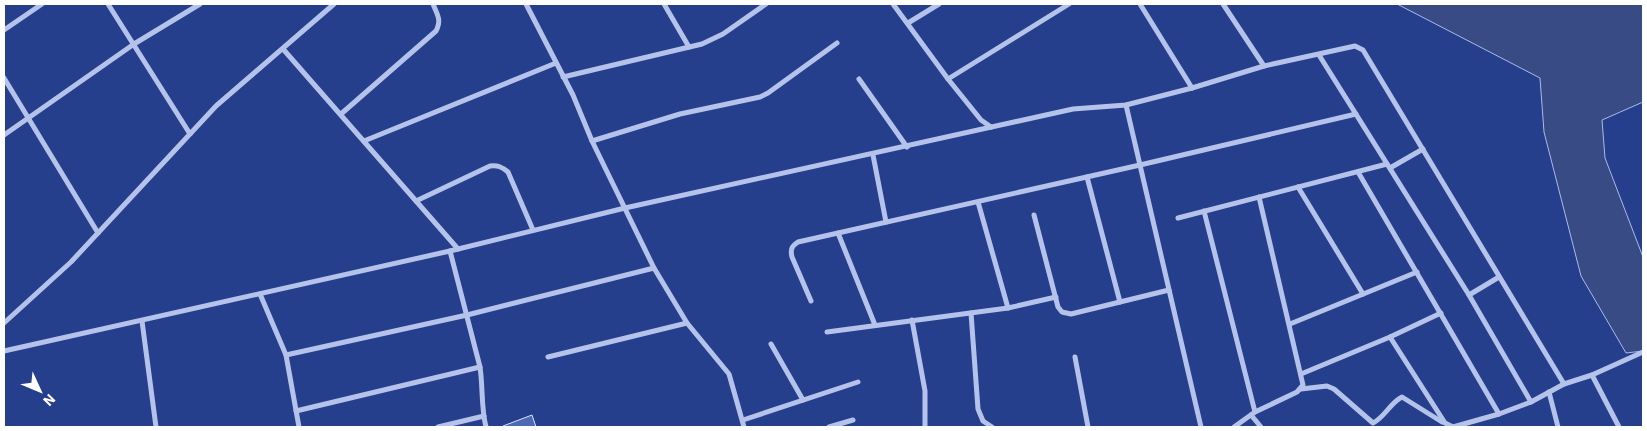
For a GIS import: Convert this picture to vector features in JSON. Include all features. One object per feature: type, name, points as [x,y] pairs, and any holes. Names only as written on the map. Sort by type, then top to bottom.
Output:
[{"type":"street","points":[[4,30],[42,4]]},
{"type":"street","points":[[108,4],[190,134]]},
{"type":"street","points":[[4,135],[134,44],[200,4]]},
{"type":"street","points":[[4,323],[71,262],[216,106],[334,4]]},
{"type":"street","points":[[341,114],[436,31],[440,24],[440,19],[433,4]]},
{"type":"street","points":[[526,4],[654,268],[687,323],[729,374],[744,427]]},
{"type":"street","points":[[664,4],[689,47]]},
{"type":"street","points":[[563,77],[702,44],[723,34],[766,4]]},
{"type":"street","points":[[893,4],[948,79],[980,118],[991,128]]},
{"type":"street","points":[[908,23],[939,4]]},
{"type":"street","points":[[948,79],[1069,4]]},
{"type":"street","points":[[1140,4],[1192,88]]},
{"type":"street","points":[[1224,4],[1264,66]]},
{"type":"street","points":[[592,141],[680,114],[768,93],[837,43]]},
{"type":"street","points":[[4,351],[450,251],[625,208],[1072,109],[1126,105],[1192,88],[1264,66],[1355,46],[1363,50],[1564,384]]},
{"type":"street","points":[[283,49],[458,249]]},
{"type":"street","points":[[1319,55],[1469,295],[1531,402]]},
{"type":"street","points":[[364,141],[556,63]]},
{"type":"street","points":[[4,78],[98,233]]},
{"type":"street","points":[[859,80],[907,147]]},
{"type":"street","points":[[1126,105],[1201,427]]},
{"type":"street","points":[[811,301],[790,251],[793,245],[798,242],[1356,114]]},
{"type":"street","points":[[1178,218],[1358,172],[1389,166],[1423,149]]},
{"type":"street","points":[[873,154],[886,222]]},
{"type":"street","points":[[416,201],[490,166],[503,167],[508,172],[533,230]]},
{"type":"street","points":[[1358,172],[1499,414]]},
{"type":"street","points":[[1088,177],[1120,302]]},
{"type":"street","points":[[1298,187],[1364,294]]},
{"type":"street","points":[[1259,197],[1302,374],[1303,385],[1301,389]]},
{"type":"street","points":[[978,202],[1008,308]]},
{"type":"street","points":[[1204,211],[1253,414],[1261,427]]},
{"type":"street","points":[[1034,215],[1058,307],[1062,312],[1071,314],[1169,290]]},
{"type":"street","points":[[838,233],[875,325]]},
{"type":"street","points":[[450,251],[480,367],[486,427]]},
{"type":"street","points":[[286,356],[467,315],[654,268]]},
{"type":"street","points":[[1290,324],[1417,272]]},
{"type":"street","points":[[1469,295],[1499,277]]},
{"type":"street","points":[[260,294],[286,356],[299,427]]},
{"type":"street","points":[[827,332],[1008,308],[1056,298]]},
{"type":"street","points":[[971,312],[978,409],[983,421],[992,427]]},
{"type":"street","points":[[1302,374],[1441,313]]},
{"type":"street","points":[[912,320],[925,391],[925,427]]},
{"type":"street","points":[[142,321],[156,427]]},
{"type":"street","points":[[548,357],[687,323]]},
{"type":"street","points":[[1390,337],[1445,424]]},
{"type":"street","points":[[771,344],[803,400]]},
{"type":"street","points":[[1234,427],[1253,414],[1301,389],[1327,386],[1334,389],[1373,424],[1378,421],[1396,400],[1402,397],[1453,427],[1499,414],[1531,402],[1564,384],[1592,375],[1643,352]]},
{"type":"street","points":[[1075,357],[1088,427],[1082,427]]},
{"type":"street","points":[[296,411],[480,367]]},
{"type":"street","points":[[1592,375],[1619,427]]},
{"type":"street","points":[[743,420],[858,382]]},
{"type":"street","points":[[1549,392],[1558,427]]},
{"type":"street","points":[[438,427],[484,416]]},
{"type":"street","points":[[829,427],[853,420]]},
{"type":"water","points":[[1397,4],[1643,4],[1643,102],[1602,120],[1605,158],[1643,257],[1643,351],[1626,353],[1581,276],[1544,132],[1540,78]]},
{"type":"building","points":[[532,415],[536,427],[503,427],[503,426]]}]
